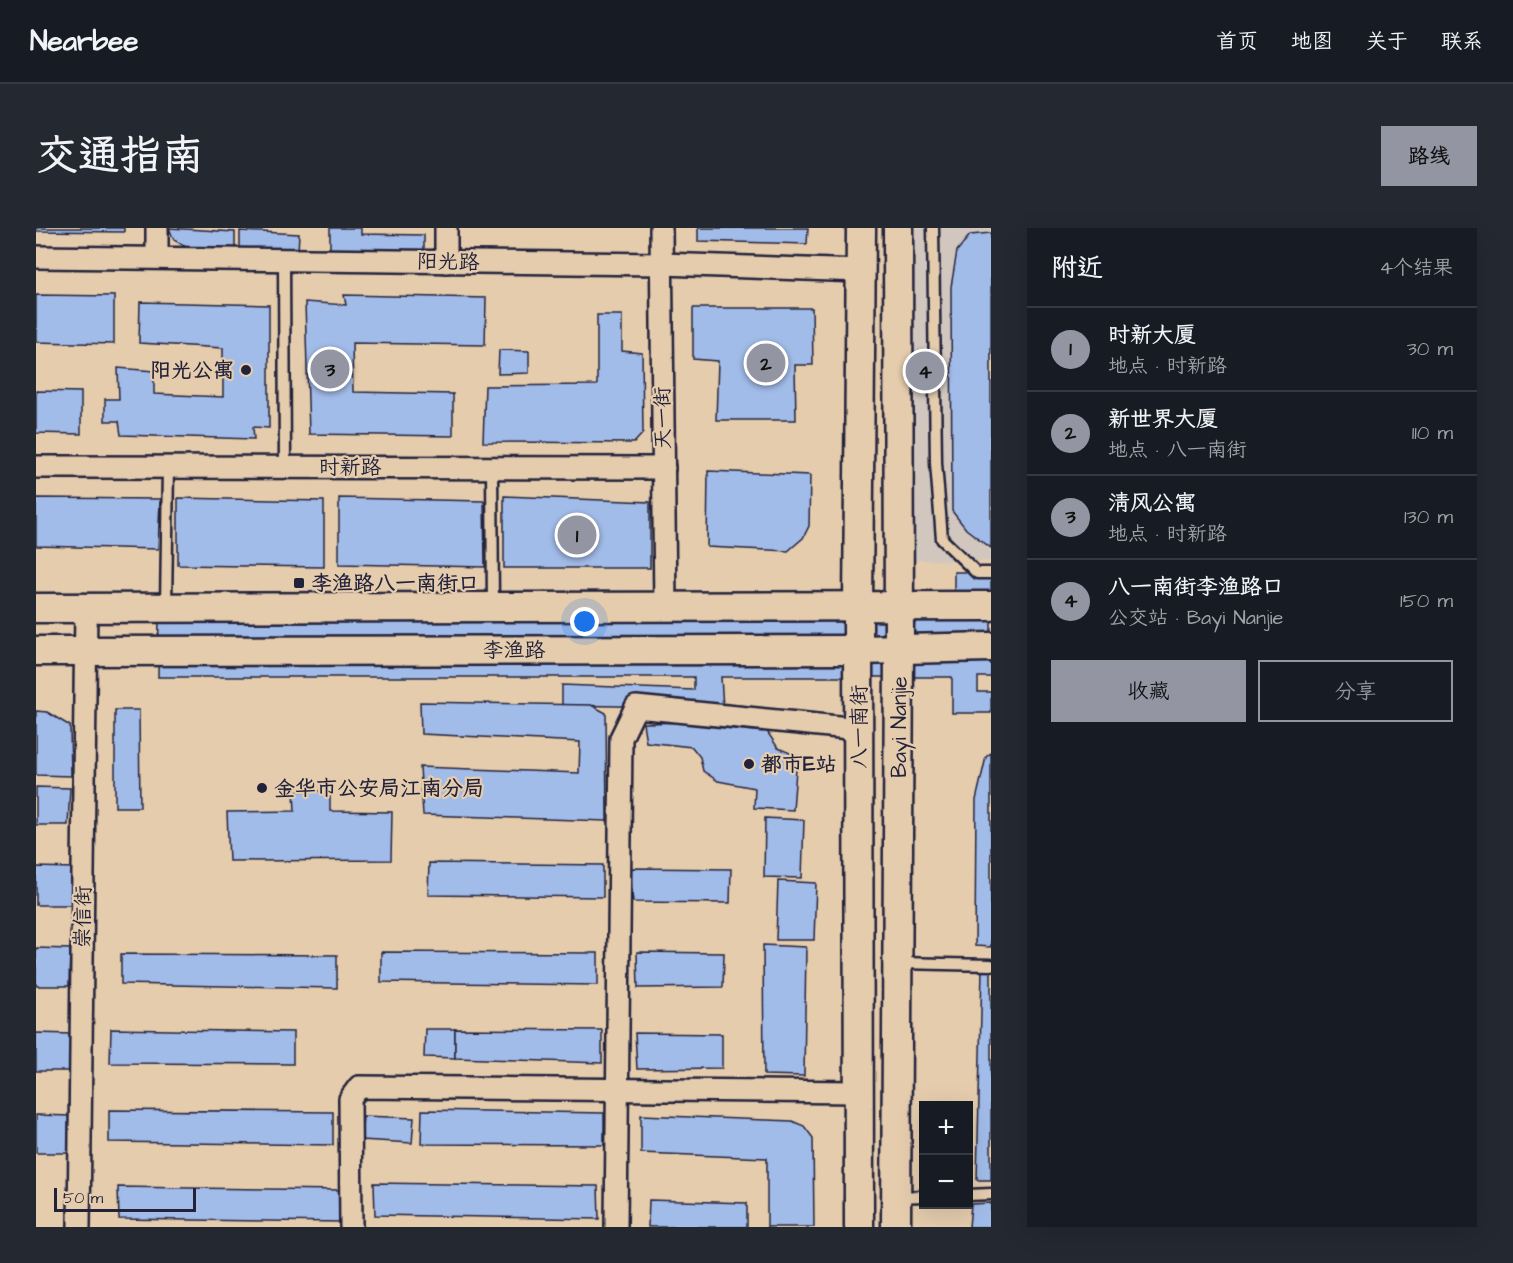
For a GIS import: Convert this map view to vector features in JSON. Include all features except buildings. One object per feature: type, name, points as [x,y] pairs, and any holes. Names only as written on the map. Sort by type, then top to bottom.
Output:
[{"type":"main road","name":"八一南街","points":[[859,1227],[860,729],[858,608],[861,228]]},
{"type":"main road","name":"Bayi Nanjie","points":[[896,1227],[910,1196],[897,963],[898,228]]},
{"type":"main road","name":"李渔路","points":[[36,608],[493,606],[898,608],[991,606]]},
{"type":"main road","name":"李渔路","points":[[36,651],[859,650],[991,647]]},
{"type":"street","points":[[157,228],[157,258]]},
{"type":"street","points":[[446,228],[446,262]]},
{"type":"street","name":"天一街","points":[[661,228],[665,608]]},
{"type":"street","name":"阳光路","points":[[36,257],[662,264],[861,271]]},
{"type":"street","name":"时新路","points":[[36,467],[664,468]]},
{"type":"street","name":"崇信街","points":[[79,1227],[86,607]]},
{"type":"street","points":[[616,1227],[621,738],[636,707],[860,729]]},
{"type":"street","points":[[351,1227],[350,1099],[359,1087],[859,1092]]},
{"type":"lane","points":[[933,228],[936,463],[942,539],[977,573],[991,573]]},
{"type":"lane","points":[[284,260],[285,467]]},
{"type":"lane","points":[[166,607],[168,467]]},
{"type":"lane","points":[[492,468],[493,606]]},
{"type":"lane","points":[[897,963],[991,965]]},
{"type":"lane","points":[[973,1195],[991,1194]]},
{"type":"shaded area","points":[[909,228],[991,228],[991,561],[906,560]]},
{"type":"place","name":"新世界大厦","points":[[766,363]]},
{"type":"place","name":"清风公寓","points":[[330,369]]},
{"type":"place","name":"阳光公寓","points":[[246,370]]},
{"type":"place","name":"八一南街李渔路口","points":[[925,371]]},
{"type":"place","name":"时新大厦","points":[[577,535]]},
{"type":"place","name":"李渔路八一南街口","points":[[299,583]]},
{"type":"place","name":"都市E站","points":[[749,764]]},
{"type":"place","name":"金华市公安局江南分局","points":[[262,788]]}]
